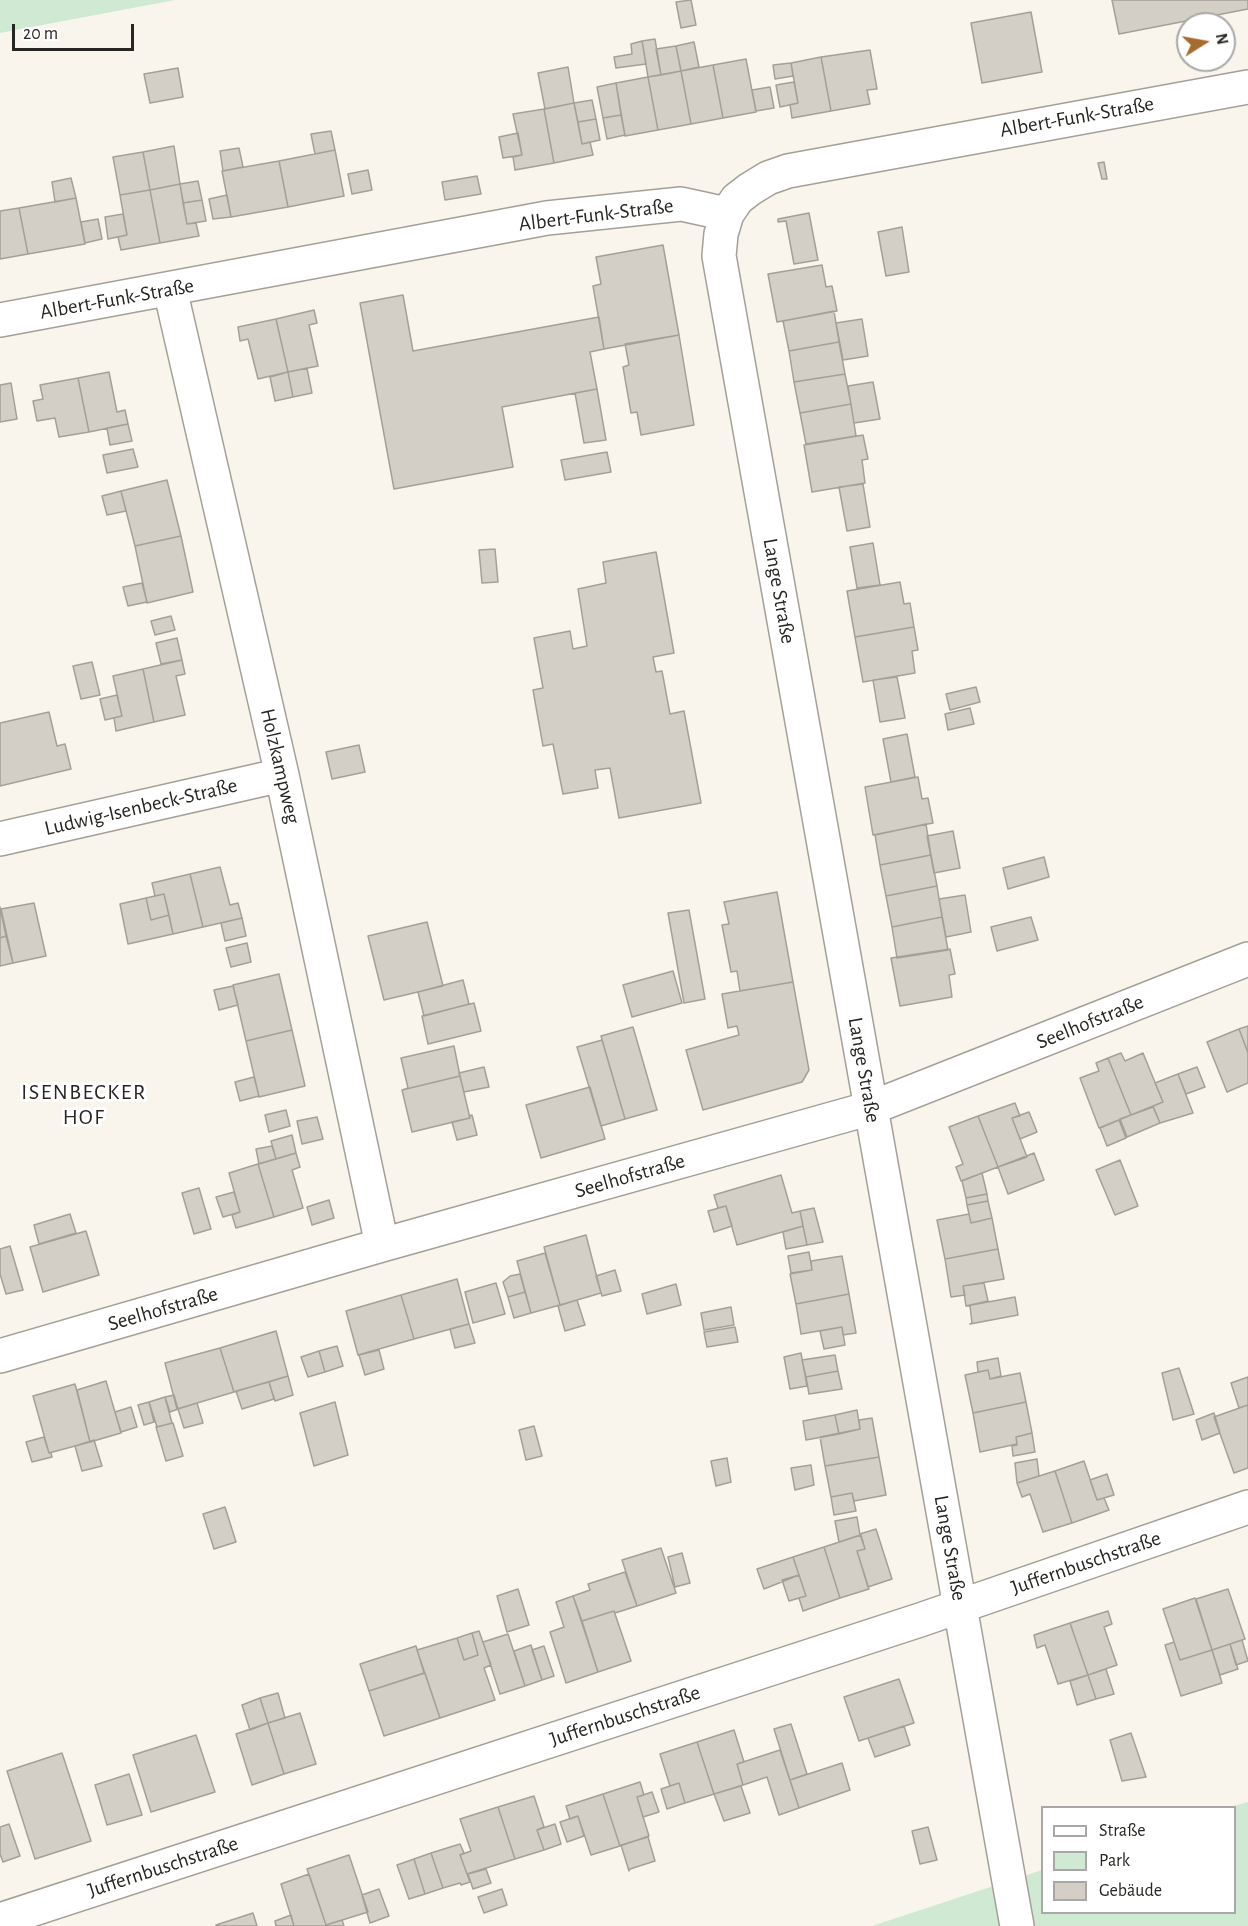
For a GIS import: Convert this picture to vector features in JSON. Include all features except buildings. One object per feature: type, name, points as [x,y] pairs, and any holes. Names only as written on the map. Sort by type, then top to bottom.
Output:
[{"type":"street","name":"Albert-Funk-Straße","points":[[0,320],[547,218],[681,204],[727,214],[737,199],[750,189],[768,178],[788,171],[1248,87]]},
{"type":"street","name":"Lange Straße","points":[[727,214],[721,234],[719,256],[1017,1926]]},
{"type":"street","name":"Holzkampweg","points":[[170,289],[282,775],[382,1245]]},
{"type":"street","name":"Ludwig-Isenbeck-Straße","points":[[0,839],[282,775]]},
{"type":"street","name":"Seelhofstraße","points":[[0,1356],[382,1245],[871,1108],[1248,959]]},
{"type":"street","name":"Juffernbuschstraße","points":[[0,1920],[960,1607],[1248,1507]]},
{"type":"green space","points":[[0,0],[175,0],[0,33]]},
{"type":"green space","points":[[1248,1802],[1248,1926],[872,1926],[1041,1870],[1041,1914],[1236,1914],[1236,1806],[1234,1806]]},
{"type":"district","name":"ISENBECKER HOF","points":[[84,1104]]}]
